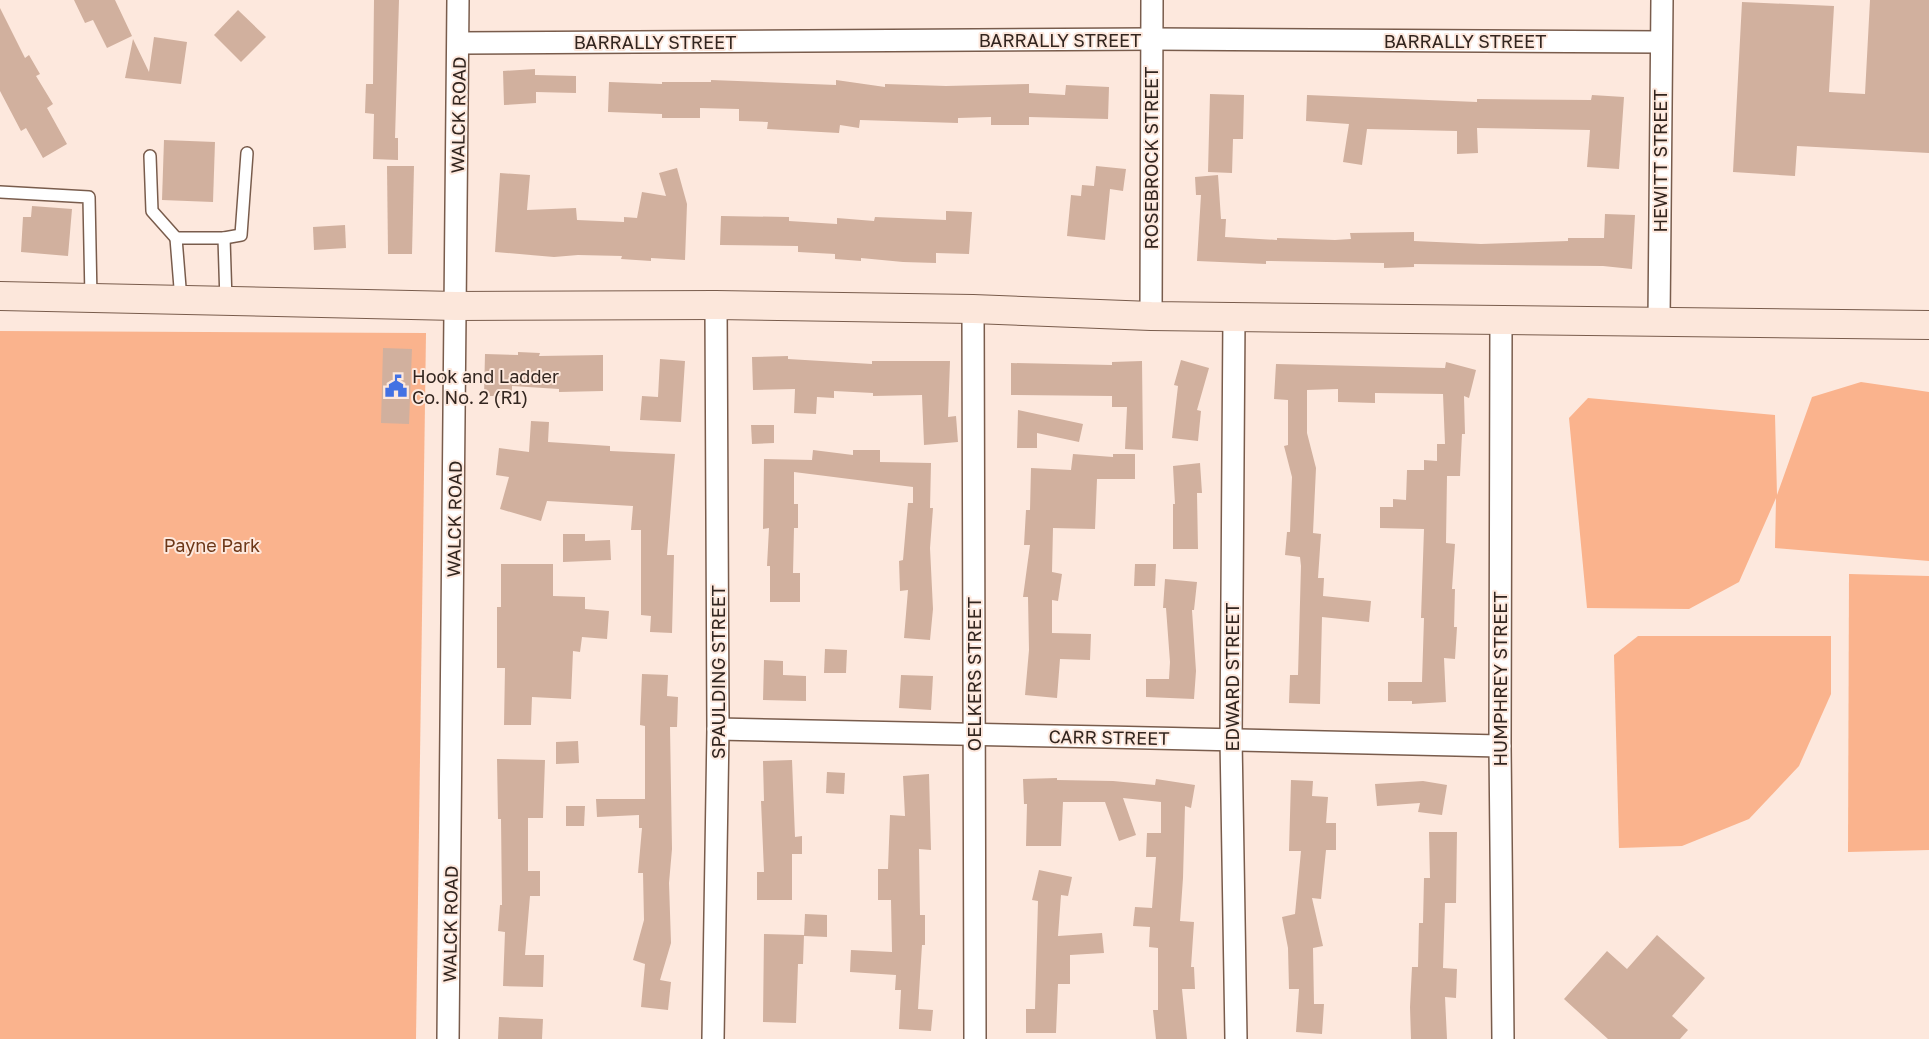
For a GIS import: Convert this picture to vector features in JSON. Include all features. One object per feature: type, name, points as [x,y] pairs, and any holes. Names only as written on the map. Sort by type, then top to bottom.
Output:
[{"type":"street","name":"WALCK ROAD","points":[[448,1039],[458,0]]},
{"type":"street","name":"ROSEBROCK STREET","points":[[1151,316],[1152,0]]},
{"type":"street","name":"HEWITT STREET","points":[[1659,322],[1662,0]]},
{"type":"street","name":"BARRALLY STREET","points":[[458,42],[1152,39],[1661,42]]},
{"type":"street","points":[[0,296],[456,306],[716,305],[973,308],[1151,316],[1929,325]]},
{"type":"street","name":"SPAULDING STREET","points":[[713,1039],[718,728],[716,305]]},
{"type":"street","name":"OELKERS STREET","points":[[973,308],[975,1039]]},
{"type":"street","name":"EDWARD STREET","points":[[1234,316],[1231,738],[1236,1039]]},
{"type":"street","name":"HUMPHREY STREET","points":[[1501,320],[1500,746],[1503,1039]]},
{"type":"street","name":"CARR STREET","points":[[718,728],[974,736],[1231,738],[1500,746]]},
{"type":"lane","points":[[176,238],[224,238],[241,235],[246,152]]},
{"type":"lane","points":[[150,156],[152,211],[176,238],[181,300]]},
{"type":"lane","points":[[0,192],[89,197],[91,298]]},
{"type":"lane","points":[[224,238],[226,301]]},
{"type":"green space","name":"Payne Park","points":[[0,331],[426,333],[416,1039],[0,1039]]},
{"type":"green space","points":[[1861,382],[1929,392],[1929,561],[1775,548],[1776,498],[1739,582],[1689,609],[1587,608],[1569,418],[1588,398],[1775,415],[1777,495],[1812,397]]},
{"type":"green space","points":[[1849,574],[1929,576],[1929,850],[1848,852]]},
{"type":"green space","points":[[1638,636],[1831,636],[1831,694],[1799,766],[1749,819],[1682,846],[1619,848],[1614,655]]},
{"type":"building","points":[[74,0],[115,0],[132,36],[107,48],[93,20],[85,23]]},
{"type":"building","points":[[374,0],[399,0],[395,138],[398,138],[398,160],[373,159],[374,114],[365,113],[366,84],[373,84]]},
{"type":"building","points":[[1870,0],[1929,0],[1929,153],[1797,146],[1795,176],[1733,172],[1742,2],[1834,6],[1829,92],[1865,94]]},
{"type":"building","points":[[0,8],[25,58],[29,55],[40,74],[36,76],[53,104],[47,108],[67,144],[43,158],[26,128],[21,131],[0,91]]},
{"type":"building","points":[[238,10],[266,37],[241,62],[214,35]]},
{"type":"building","points":[[154,37],[187,42],[181,84],[125,78],[133,39],[149,72]]},
{"type":"building","points":[[535,69],[535,75],[576,76],[576,93],[536,92],[536,103],[504,105],[503,71]]},
{"type":"building","points":[[711,80],[836,85],[836,80],[885,87],[885,84],[946,86],[1029,84],[1029,93],[1065,95],[1066,85],[1109,87],[1108,119],[1029,117],[1029,125],[991,125],[991,117],[958,118],[958,123],[860,120],[859,128],[840,125],[839,133],[767,129],[768,122],[739,121],[739,109],[700,108],[700,118],[662,118],[662,114],[608,112],[609,82],[662,84],[662,82],[711,82]]},
{"type":"building","points":[[1210,94],[1244,95],[1243,139],[1233,139],[1232,173],[1208,172]]},
{"type":"building","points":[[1307,95],[1477,102],[1477,99],[1591,100],[1592,95],[1624,97],[1619,169],[1587,167],[1590,130],[1477,128],[1478,153],[1457,154],[1457,131],[1367,129],[1362,165],[1343,162],[1349,124],[1306,121]]},
{"type":"building","points":[[164,140],[215,142],[213,202],[162,200]]},
{"type":"building","points":[[387,166],[414,166],[412,254],[388,254]]},
{"type":"building","points":[[1096,166],[1126,169],[1123,191],[1110,189],[1105,240],[1067,236],[1071,195],[1081,196],[1082,185],[1094,186]]},
{"type":"building","points":[[677,168],[687,204],[685,260],[651,258],[651,261],[621,259],[622,256],[578,255],[554,257],[495,252],[500,173],[530,175],[527,210],[576,208],[577,220],[624,222],[624,217],[637,218],[642,192],[666,196],[659,173]]},
{"type":"building","points":[[1218,175],[1221,219],[1226,219],[1225,237],[1277,240],[1277,238],[1335,240],[1351,239],[1350,233],[1414,232],[1414,241],[1481,244],[1568,241],[1568,238],[1604,238],[1605,214],[1635,215],[1632,269],[1603,266],[1414,264],[1414,267],[1384,268],[1384,263],[1266,261],[1266,264],[1197,261],[1201,195],[1196,195],[1195,177]]},
{"type":"building","points":[[32,206],[72,209],[68,256],[21,252],[23,217],[31,217]]},
{"type":"building","points":[[946,211],[972,212],[969,254],[936,253],[936,263],[861,258],[861,261],[835,259],[835,254],[798,252],[798,246],[720,245],[721,216],[789,217],[789,221],[837,224],[837,218],[874,221],[875,217],[946,220]]},
{"type":"building","points":[[345,225],[346,248],[314,250],[313,227]]},
{"type":"building","name":"Hook and Ladder Co. No. 2 (R1)","points":[[383,348],[412,349],[409,424],[381,423]]},
{"type":"building","points":[[518,352],[540,353],[539,356],[603,355],[603,391],[559,392],[559,389],[512,386],[512,396],[484,396],[485,354],[518,355]]},
{"type":"building","points":[[788,356],[788,359],[872,364],[872,361],[950,361],[948,417],[956,416],[958,442],[924,445],[922,395],[873,396],[873,393],[834,391],[834,398],[817,397],[816,414],[794,413],[795,389],[753,390],[752,357]]},
{"type":"building","points":[[660,359],[685,361],[681,422],[640,420],[642,396],[658,397]]},
{"type":"building","points":[[1181,360],[1209,368],[1197,410],[1201,411],[1198,441],[1172,438],[1178,386],[1174,385]]},
{"type":"building","points":[[1142,361],[1143,450],[1125,449],[1127,407],[1112,407],[1112,396],[1011,395],[1011,363],[1112,365],[1112,362]]},
{"type":"building","points":[[1446,362],[1476,370],[1469,398],[1464,396],[1465,434],[1462,434],[1460,476],[1447,476],[1446,543],[1455,544],[1452,589],[1455,589],[1454,627],[1457,627],[1455,659],[1444,658],[1446,702],[1412,704],[1412,701],[1388,701],[1388,682],[1422,682],[1424,618],[1421,618],[1424,529],[1380,528],[1380,507],[1393,507],[1393,499],[1406,500],[1407,470],[1424,470],[1424,460],[1437,461],[1437,444],[1445,444],[1443,394],[1375,393],[1375,403],[1338,402],[1338,389],[1307,390],[1307,433],[1316,468],[1313,533],[1321,534],[1318,578],[1324,578],[1323,596],[1371,601],[1369,622],[1322,617],[1320,704],[1289,703],[1290,675],[1298,675],[1301,566],[1300,557],[1285,555],[1287,532],[1290,532],[1292,477],[1284,446],[1288,445],[1288,400],[1274,399],[1276,364],[1445,368]]},
{"type":"building","points":[[1018,410],[1083,424],[1079,442],[1037,433],[1037,448],[1017,448]]},
{"type":"building","points":[[531,421],[549,422],[548,442],[610,446],[610,451],[675,454],[667,555],[674,555],[672,633],[650,632],[651,616],[641,615],[641,530],[631,530],[633,506],[547,501],[541,521],[500,509],[509,477],[496,475],[499,448],[529,452]]},
{"type":"building","points":[[751,425],[774,425],[774,443],[752,444]]},
{"type":"building","points":[[813,450],[853,455],[853,450],[880,450],[880,462],[931,463],[930,508],[933,508],[930,548],[933,609],[930,640],[904,638],[908,590],[900,591],[899,561],[903,560],[908,503],[913,503],[913,487],[794,472],[794,504],[798,504],[798,528],[794,528],[793,573],[800,573],[800,602],[770,602],[770,566],[767,566],[769,528],[763,529],[764,459],[812,460]]},
{"type":"building","points":[[1073,454],[1113,457],[1113,454],[1135,454],[1135,479],[1097,479],[1095,529],[1053,528],[1052,572],[1062,574],[1058,601],[1052,600],[1052,633],[1091,634],[1090,660],[1060,659],[1057,698],[1025,695],[1029,650],[1028,597],[1023,597],[1030,545],[1024,545],[1026,510],[1030,510],[1031,468],[1071,470]]},
{"type":"building","points":[[1200,463],[1202,493],[1197,493],[1198,549],[1173,549],[1173,504],[1175,504],[1173,466]]},
{"type":"building","points":[[563,534],[585,534],[585,541],[610,540],[611,560],[563,562]]},
{"type":"building","points":[[501,564],[553,564],[553,596],[585,597],[585,609],[609,611],[607,639],[582,637],[580,652],[573,651],[571,699],[532,697],[531,725],[504,725],[505,668],[497,668],[497,607],[501,607]]},
{"type":"building","points":[[1135,564],[1156,564],[1155,586],[1134,586]]},
{"type":"building","points":[[1165,579],[1197,582],[1194,610],[1192,610],[1196,671],[1194,699],[1146,697],[1146,679],[1169,679],[1170,662],[1166,608],[1163,608]]},
{"type":"building","points":[[825,649],[847,650],[846,673],[824,673]]},
{"type":"building","points":[[764,660],[783,661],[783,675],[806,676],[806,701],[763,700]]},
{"type":"building","points":[[642,674],[668,675],[667,696],[678,697],[677,727],[670,727],[672,849],[669,883],[671,943],[660,980],[671,982],[668,1010],[641,1007],[645,964],[633,960],[644,920],[643,873],[638,873],[642,828],[639,828],[639,815],[597,817],[596,799],[645,799],[645,726],[640,725]]},
{"type":"building","points":[[901,675],[933,676],[931,710],[899,708]]},
{"type":"building","points":[[578,741],[579,763],[556,764],[556,742]]},
{"type":"building","points":[[497,759],[545,760],[543,818],[528,818],[528,871],[540,871],[540,896],[530,896],[525,955],[544,955],[543,987],[503,986],[505,932],[498,931],[500,905],[502,905],[501,819],[498,819]]},
{"type":"building","points":[[792,760],[795,837],[802,836],[802,854],[792,854],[792,900],[757,900],[757,872],[764,872],[761,801],[764,801],[763,761]]},
{"type":"building","points":[[827,772],[845,773],[844,794],[826,793]]},
{"type":"building","points":[[929,774],[931,850],[919,849],[920,915],[925,915],[925,945],[922,945],[918,1009],[933,1010],[931,1031],[899,1029],[901,990],[895,990],[896,975],[850,972],[851,950],[892,952],[891,900],[878,900],[878,869],[888,869],[890,815],[905,816],[903,776]]},
{"type":"building","points":[[1057,778],[1057,780],[1113,781],[1155,785],[1156,779],[1195,785],[1191,808],[1185,806],[1180,921],[1194,922],[1191,967],[1194,967],[1195,989],[1182,989],[1187,1039],[1156,1039],[1153,1010],[1158,1010],[1158,948],[1149,947],[1150,927],[1133,926],[1135,907],[1152,908],[1156,857],[1146,857],[1147,833],[1161,833],[1161,802],[1123,798],[1136,835],[1119,841],[1105,802],[1063,802],[1061,846],[1026,846],[1027,804],[1024,804],[1023,779]]},
{"type":"building","points":[[1291,780],[1313,781],[1312,796],[1328,797],[1326,823],[1336,823],[1336,850],[1326,850],[1321,899],[1312,898],[1323,946],[1313,948],[1314,1004],[1324,1004],[1322,1034],[1296,1032],[1299,989],[1289,989],[1288,948],[1282,917],[1295,914],[1301,851],[1289,851]]},
{"type":"building","points":[[1423,781],[1447,785],[1442,815],[1418,812],[1420,803],[1377,806],[1375,784]]},
{"type":"building","points":[[566,806],[585,806],[584,826],[566,826]]},
{"type":"building","points":[[1429,832],[1457,832],[1456,903],[1445,903],[1443,968],[1457,969],[1456,998],[1445,997],[1447,1039],[1411,1039],[1412,967],[1418,967],[1419,923],[1423,923],[1424,878],[1430,878]]},
{"type":"building","points":[[1039,870],[1072,877],[1068,896],[1061,895],[1058,936],[1102,933],[1104,953],[1070,955],[1070,984],[1058,984],[1056,1033],[1026,1033],[1026,1009],[1035,1009],[1038,901],[1032,900]]},
{"type":"building","points":[[805,914],[827,915],[827,937],[804,936]]},
{"type":"building","points":[[764,934],[804,935],[803,964],[798,964],[796,1023],[763,1022]]},
{"type":"building","points":[[1657,935],[1705,978],[1672,1016],[1688,1030],[1680,1039],[1608,1039],[1564,999],[1607,951],[1627,969]]},
{"type":"building","points":[[499,1017],[543,1019],[542,1039],[498,1039]]},
{"type":"place","name":"Hook and Ladder Co. No. 2 (R1)","points":[[396,386]]}]
